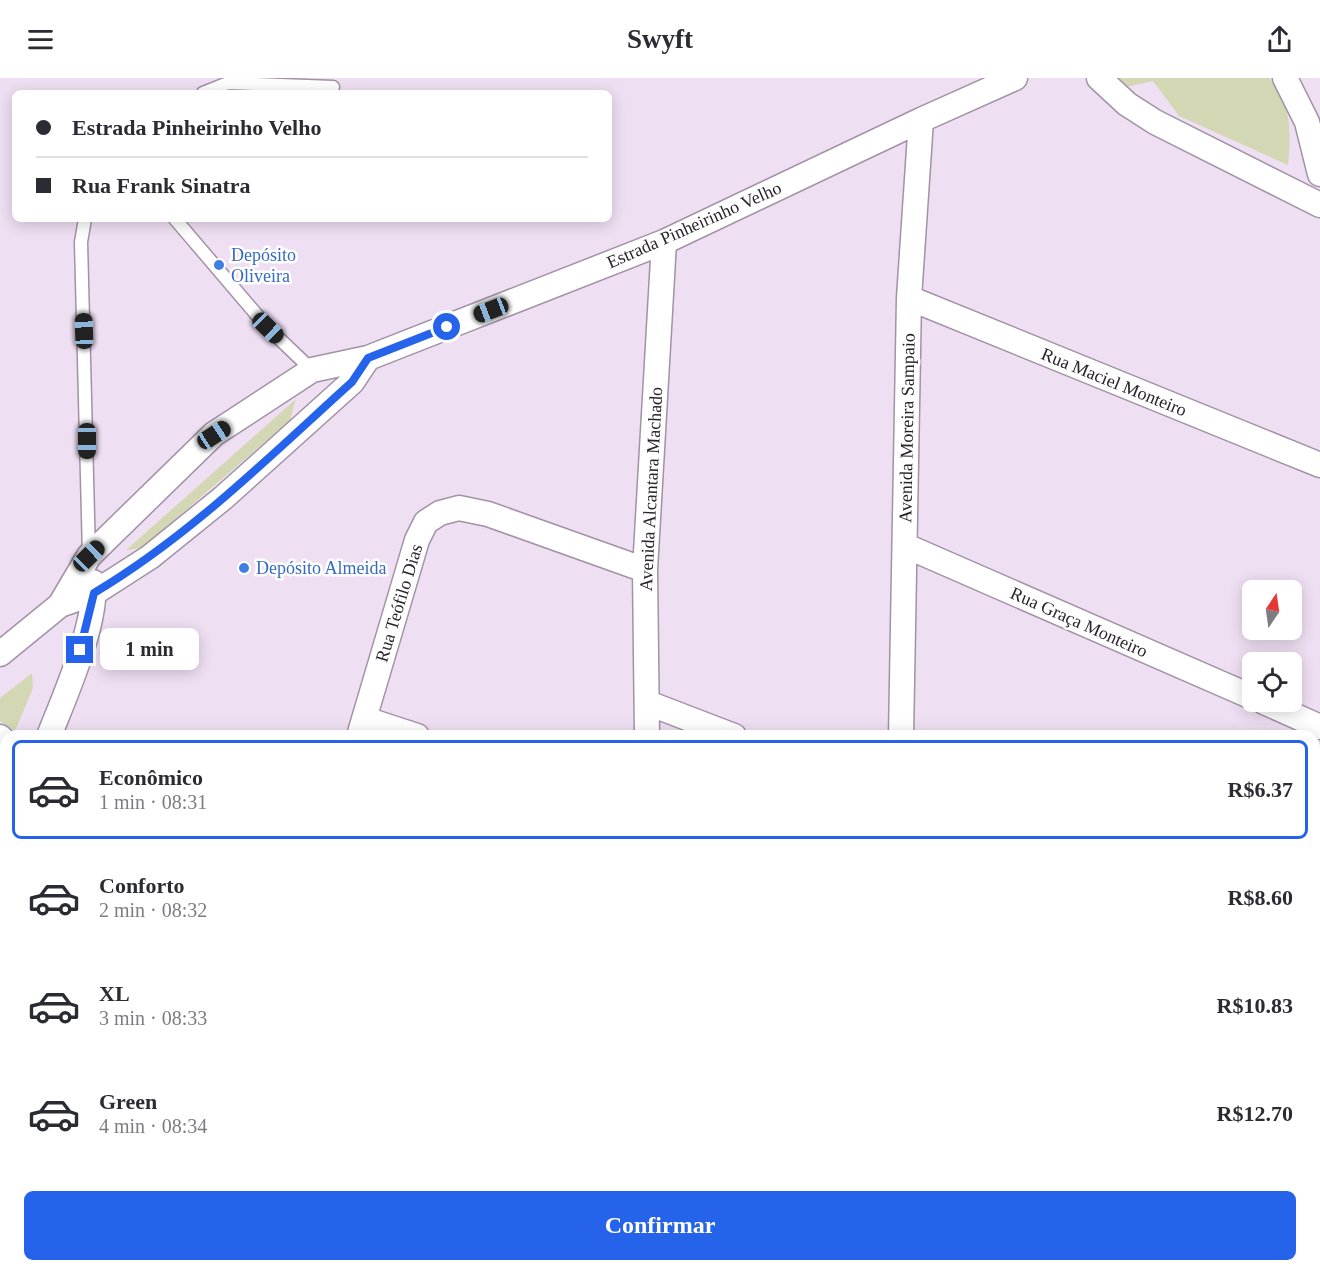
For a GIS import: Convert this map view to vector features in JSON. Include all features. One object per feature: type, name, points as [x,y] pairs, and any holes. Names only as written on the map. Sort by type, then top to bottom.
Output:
[{"type":"street","name":"Estrada Pinheirinho Velho","points":[[0,654],[60,604],[89,556],[214,435],[312,370],[368,358],[664,242],[1015,78]]},
{"type":"street","points":[[1099,78],[1127,104],[1155,123],[1320,205]]},
{"type":"street","points":[[1285,78],[1307,122],[1320,174]]},
{"type":"street","name":"Avenida Moreira Sampaio","points":[[901,730],[909,298],[921,120]]},
{"type":"street","name":"Avenida Alcantara Machado","points":[[647,730],[645,570],[664,242]]},
{"type":"street","name":"Rua Maciel Monteiro","points":[[909,298],[1320,465]]},
{"type":"street","name":"Estrada Pinheirinho Velho","points":[[60,604],[94,593],[150,557],[223,498],[352,382],[368,358]]},
{"type":"street","name":"Rua Teófilo Dias","points":[[362,728],[417,540],[426,522],[440,513],[459,508],[488,514],[645,570]]},
{"type":"street","name":"Rua Graça Monteiro","points":[[906,546],[1242,693]]},
{"type":"street","points":[[51,730],[69,686],[94,593],[89,556]]},
{"type":"street","points":[[648,704],[718,730]]},
{"type":"street","points":[[1286,712],[1320,727]]},
{"type":"lane","points":[[210,90],[228,83],[333,87]]},
{"type":"lane","points":[[84,222],[81,242],[89,556]]},
{"type":"lane","points":[[178,222],[268,328],[312,370]]},
{"type":"green space","points":[[1113,78],[1269,78],[1277,87],[1286,107],[1290,143],[1288,165],[1179,116],[1153,81],[1118,89]]},
{"type":"green space","points":[[296,399],[290,420],[142,548],[126,550]]},
{"type":"green space","points":[[32,673],[33,688],[15,730],[0,721],[0,698]]},
{"type":"place","name":"Depósito Oliveira","points":[[219,265]]},
{"type":"place","name":"Depósito Almeida","points":[[244,568]]},
{"type":"route","points":[[80,650],[94,593],[150,557],[223,498],[352,382],[368,358],[447,327]]}]
